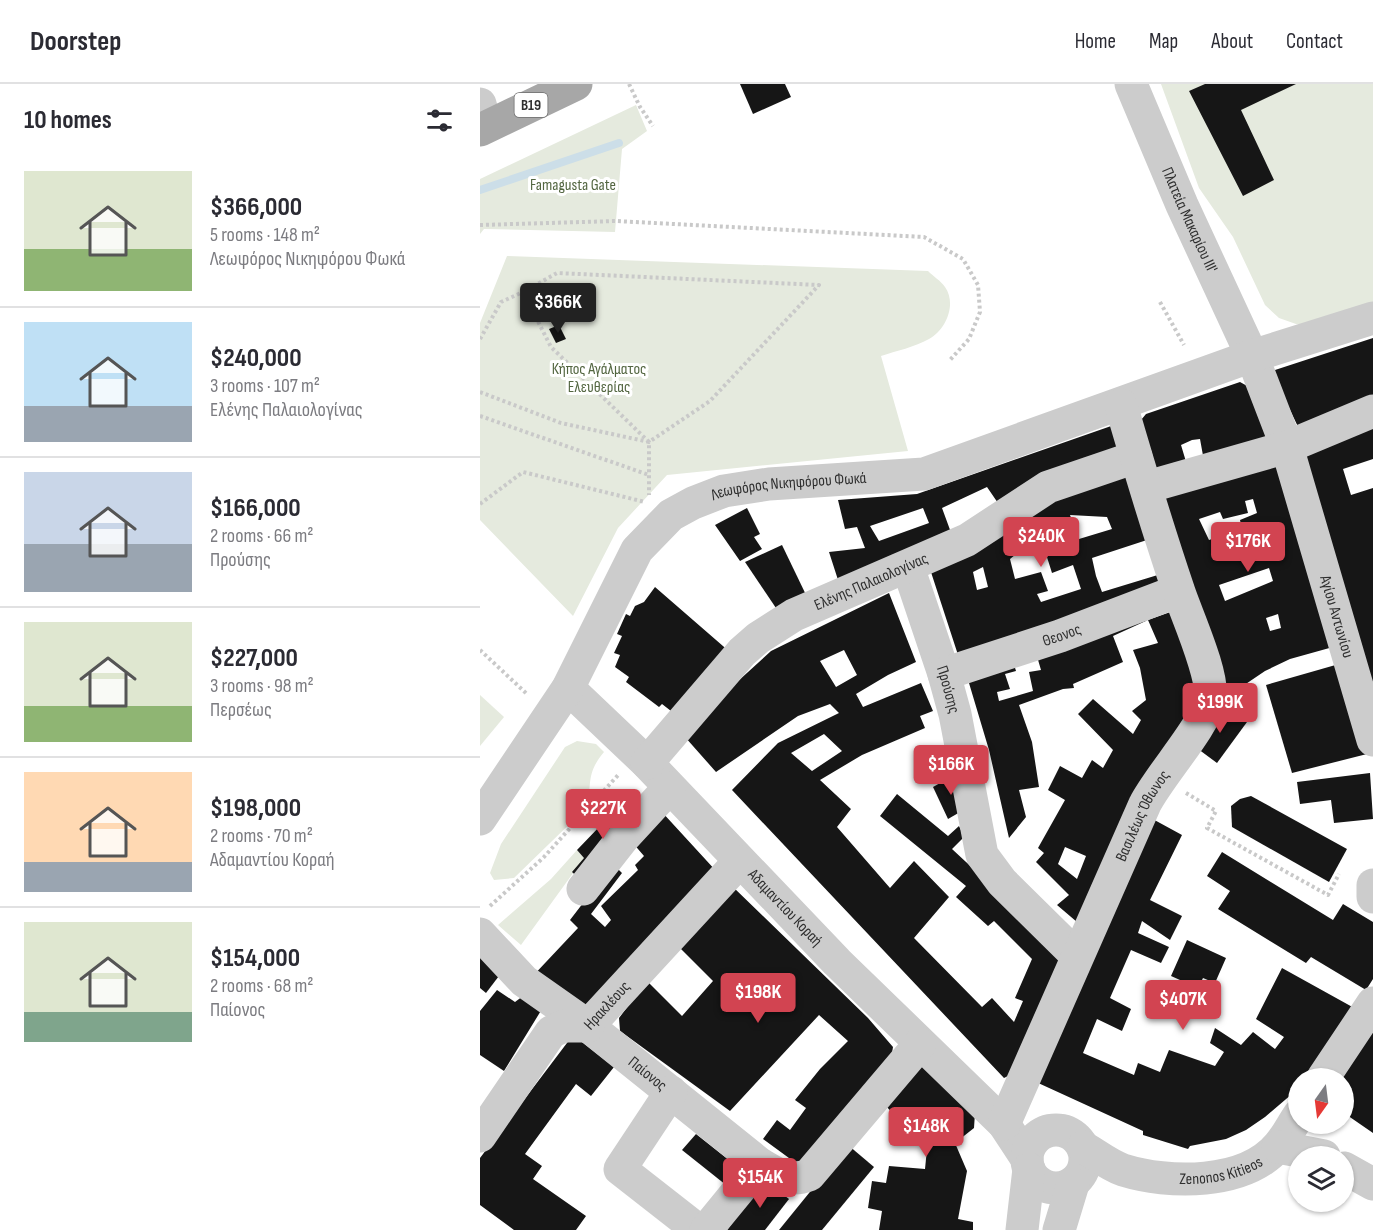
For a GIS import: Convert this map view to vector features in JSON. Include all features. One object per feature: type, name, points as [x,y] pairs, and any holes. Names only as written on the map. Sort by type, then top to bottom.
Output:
[{"type":"main road","name":"B19","points":[[482,120],[576,84]]},
{"type":"street","name":"Πλατεία Μακαρίου ΙΙΙ'","points":[[1131,84],[1182,205],[1252,357]]},
{"type":"street","name":"Λεωφόρος Νικηφόρου Φωκά","points":[[480,819],[508,782],[568,688],[606,607],[637,550],[650,534],[671,515],[693,503],[724,491],[769,484],[924,474],[1252,357],[1373,318]]},
{"type":"street","name":"Αγίου Αντωνίου","points":[[1252,357],[1287,447],[1373,740]]},
{"type":"street","name":"Βασιλέως Όθωνος","points":[[1004,1124],[1145,804],[1210,700],[1204,664],[1121,405]]},
{"type":"street","name":"Ελένης Παλαιολογίνας","points":[[635,765],[758,638],[794,615],[967,540],[1048,487],[1287,447],[1373,411]]},
{"type":"street","name":"Προύσης","points":[[908,567],[944,674],[982,855],[1002,882],[1077,956]]},
{"type":"street","name":"Θεονος","points":[[944,674],[1060,636],[1179,591]]},
{"type":"street","name":"Αδαμαντίου Κοραή","points":[[568,688],[635,765],[669,788],[739,862],[920,1044],[1004,1124],[1028,1164]]},
{"type":"street","points":[[583,889],[623,838],[669,788]]},
{"type":"street","name":"Ηρακλέους","points":[[480,1136],[551,1032],[564,1026],[588,1026],[739,862]]},
{"type":"street","points":[[1373,885],[1373,897]]},
{"type":"street","name":"Παίονος","points":[[484,921],[524,981],[588,1026],[760,1164],[784,1178],[798,1179],[809,1175],[920,1044]]},
{"type":"street","points":[[1330,1068],[1373,1003]]},
{"type":"street","points":[[670,1092],[620,1169],[698,1230]]},
{"type":"street","points":[[1004,1124],[1070,1134],[1078,1169],[1059,1230]]},
{"type":"street","points":[[1022,1230],[1028,1164],[1034,1141],[1051,1131]]},
{"type":"street","name":"Zenonos Kitieos","points":[[1078,1169],[1120,1169],[1166,1179],[1197,1180],[1249,1166],[1278,1147],[1288,1132]]},
{"type":"street","points":[[1278,1147],[1288,1149]]},
{"type":"street","points":[[706,1230],[760,1164]]},
{"type":"street","points":[[1028,1164],[1034,1178],[1052,1188],[1078,1169]]},
{"type":"street","points":[[1354,1174],[1373,1184]]},
{"type":"path","points":[[629,84],[640,107],[653,126]]},
{"type":"path","points":[[480,225],[616,221],[924,237],[963,259],[978,285],[980,312],[969,339],[950,360]]},
{"type":"path","points":[[480,339],[501,302],[557,273],[819,285],[710,401],[649,442],[561,423],[480,392]]},
{"type":"path","points":[[480,504],[523,472],[649,502],[649,442],[551,347],[523,292]]},
{"type":"path","points":[[1160,302],[1184,345]]},
{"type":"path","points":[[480,416],[649,475]]},
{"type":"path","points":[[480,650],[531,698]]},
{"type":"path","points":[[484,921],[635,765]]},
{"type":"path","points":[[1161,776],[1216,811],[1207,828],[1328,895],[1339,874]]},
{"type":"green space","points":[[1161,84],[1373,84],[1373,309],[1317,327],[1296,324],[1279,318],[1265,305],[1233,237],[1199,188]]},
{"type":"green space","name":"Famagusta Gate","points":[[636,105],[647,131],[622,149],[615,232],[484,229],[480,234],[480,179]]},
{"type":"green space","name":"Κήπος Αγάλματος Ελευθερίας","points":[[507,256],[928,271],[943,285],[948,294],[950,309],[945,323],[935,335],[912,347],[881,356],[908,451],[667,475],[618,528],[573,616],[480,520],[480,323]]},
{"type":"green space","points":[[480,695],[504,717],[480,746]]},
{"type":"green space","points":[[577,741],[596,744],[604,752],[592,774],[585,809],[514,878],[494,880],[490,873],[501,844],[565,747]]},
{"type":"green space","points":[[577,850],[584,858],[521,945],[498,925],[551,879]]},
{"type":"building","points":[[740,84],[785,84],[791,97],[753,114]]},
{"type":"building","points":[[1205,84],[1296,84],[1241,110],[1274,180],[1243,196],[1189,91]]},
{"type":"building","points":[[559,325],[566,339],[556,343],[549,329]]},
{"type":"building","points":[[1373,338],[1373,398],[1300,431],[1273,374],[1275,370]]},
{"type":"building","points":[[1240,382],[1249,387],[1266,435],[1264,442],[1204,461],[1200,439],[1192,440],[1181,445],[1187,465],[1157,472],[1141,420],[1146,414]]},
{"type":"building","points":[[1373,419],[1373,459],[1343,469],[1351,495],[1373,488],[1373,690],[1302,451]]},
{"type":"building","points":[[1114,425],[1123,453],[1000,506],[987,487],[942,508],[953,538],[839,583],[829,552],[865,548],[857,527],[845,529],[838,500],[917,494]],"holes":[[[923,508],[929,523],[879,541],[870,526]]]},
{"type":"building","points":[[1278,464],[1333,647],[1290,659],[1265,671],[1228,696],[1162,496]],"holes":[[[1253,499],[1257,513],[1240,520],[1242,529],[1209,540],[1199,519],[1220,512],[1223,519],[1248,513],[1245,501]],[[1269,568],[1273,581],[1225,601],[1219,585]],[[1278,614],[1281,628],[1270,631],[1266,618]]]},
{"type":"building","points":[[1128,473],[1150,539],[1092,558],[1096,576],[1102,592],[1161,574],[1166,589],[960,661],[929,566],[1050,498]],"holes":[[[1070,515],[1107,517],[1112,529],[1079,539]],[[1040,535],[1052,573],[1073,565],[1081,589],[1041,602],[1037,594],[1048,591],[1041,572],[1015,579],[1010,559]],[[983,567],[988,587],[977,590],[973,572]]]},
{"type":"building","points":[[747,508],[760,534],[754,537],[762,549],[740,561],[715,525]]},
{"type":"building","points":[[782,545],[808,599],[778,611],[745,562]]},
{"type":"building","points":[[655,587],[731,653],[671,711],[662,704],[659,707],[626,682],[629,677],[615,667],[620,655],[614,653],[622,636],[617,634],[626,614],[630,616],[635,606],[644,602]]},
{"type":"building","points":[[889,593],[916,662],[856,694],[863,707],[921,683],[933,711],[920,716],[925,728],[862,755],[820,780],[851,809],[837,827],[890,888],[914,861],[949,897],[914,938],[982,1007],[992,998],[1014,1022],[1023,1001],[1015,998],[1032,959],[994,921],[988,926],[956,897],[966,886],[880,816],[897,794],[948,836],[959,826],[964,837],[952,849],[1066,955],[1012,1074],[1004,1078],[732,790],[778,743],[839,713],[830,704],[798,716],[716,772],[685,737],[715,702],[771,651]],"holes":[[[844,650],[857,675],[836,687],[820,661]],[[824,734],[842,751],[812,771],[791,753]]]},
{"type":"building","points":[[1176,610],[1203,702],[1084,928],[1057,905],[1069,895],[1036,862],[1044,853],[1038,848],[1065,800],[1048,790],[1060,766],[1082,778],[1092,760],[1103,768],[1113,750],[1078,714],[1093,699],[1133,734],[1141,720],[1132,711],[1146,700],[1140,668],[1133,650],[1158,643],[1148,620]],"holes":[[[1065,847],[1086,856],[1077,879],[1058,864]]]},
{"type":"building","points":[[1148,620],[1113,636],[1123,662],[1073,684],[1074,688],[1063,689],[1019,705],[1032,742],[1039,787],[1019,790],[1026,817],[1009,838],[989,750],[966,673],[1012,658],[1016,671],[1005,674],[1010,689],[997,692],[999,701],[1033,691],[1029,672],[1041,670],[1036,653]]},
{"type":"building","points":[[1339,664],[1367,754],[1292,773],[1266,685]]},
{"type":"building","points":[[1224,705],[1247,722],[1217,763],[1194,746]]},
{"type":"building","points":[[1370,773],[1373,819],[1334,823],[1331,800],[1300,804],[1297,782]]},
{"type":"building","points":[[956,774],[967,808],[948,819],[933,787]]},
{"type":"building","points":[[1251,796],[1347,849],[1329,882],[1232,827],[1231,806],[1240,799]]},
{"type":"building","points":[[625,800],[637,811],[584,883],[572,872],[584,858],[577,850]]},
{"type":"building","points":[[661,811],[717,872],[581,1021],[530,979],[578,928],[570,920],[613,864],[622,873],[591,914],[605,927],[611,920],[601,906],[638,870],[635,865],[644,856],[632,842]]},
{"type":"building","points":[[1149,817],[1182,835],[1150,900],[1182,916],[1170,940],[1142,921],[1138,933],[1169,947],[1161,963],[1131,950],[1110,998],[1131,1009],[1122,1031],[1097,1019],[1083,1053],[1134,1075],[1138,1063],[1160,1072],[1169,1050],[1215,1066],[1224,1052],[1210,1043],[1215,1028],[1241,1045],[1253,1032],[1275,1049],[1284,1037],[1256,1019],[1282,968],[1356,1009],[1315,1068],[1288,1068],[1288,1097],[1265,1117],[1246,1130],[1226,1139],[1190,1146],[1188,1149],[1143,1135],[1143,1131],[1036,1082]]},
{"type":"building","points":[[1222,852],[1333,920],[1343,904],[1373,922],[1373,979],[1366,990],[1311,957],[1306,963],[1218,909],[1230,891],[1207,876]]},
{"type":"building","points":[[732,886],[868,1018],[893,1047],[892,1053],[804,1169],[763,1139],[777,1120],[790,1130],[806,1108],[795,1100],[820,1069],[848,1041],[819,1015],[730,1111],[620,1031],[619,1018],[647,981],[682,1016],[713,981],[679,947]]},
{"type":"building","points":[[1187,940],[1226,958],[1215,983],[1203,978],[1198,988],[1171,976]]},
{"type":"building","points":[[480,950],[502,972],[486,993],[480,988]]},
{"type":"building","points":[[497,990],[515,1002],[523,996],[542,1009],[504,1071],[480,1055],[480,1011]]},
{"type":"building","points":[[1373,1030],[1373,1133],[1354,1120],[1354,1068],[1344,1068]]},
{"type":"building","points":[[573,1035],[614,1067],[591,1096],[576,1084],[525,1154],[542,1166],[533,1179],[586,1216],[576,1230],[514,1230],[480,1205],[480,1158]]},
{"type":"building","points":[[920,1059],[975,1113],[974,1128],[955,1143],[967,1171],[958,1219],[973,1222],[973,1230],[879,1230],[882,1211],[868,1208],[872,1181],[886,1183],[889,1166],[925,1169],[927,1149],[883,1103]]},
{"type":"building","points":[[696,1134],[739,1168],[726,1185],[682,1150]]},
{"type":"building","points":[[848,1145],[874,1167],[822,1230],[779,1230]]},
{"type":"building","points":[[764,1180],[789,1199],[765,1230],[727,1230]]},
{"type":"waterway","points":[[480,190],[619,143]]}]
